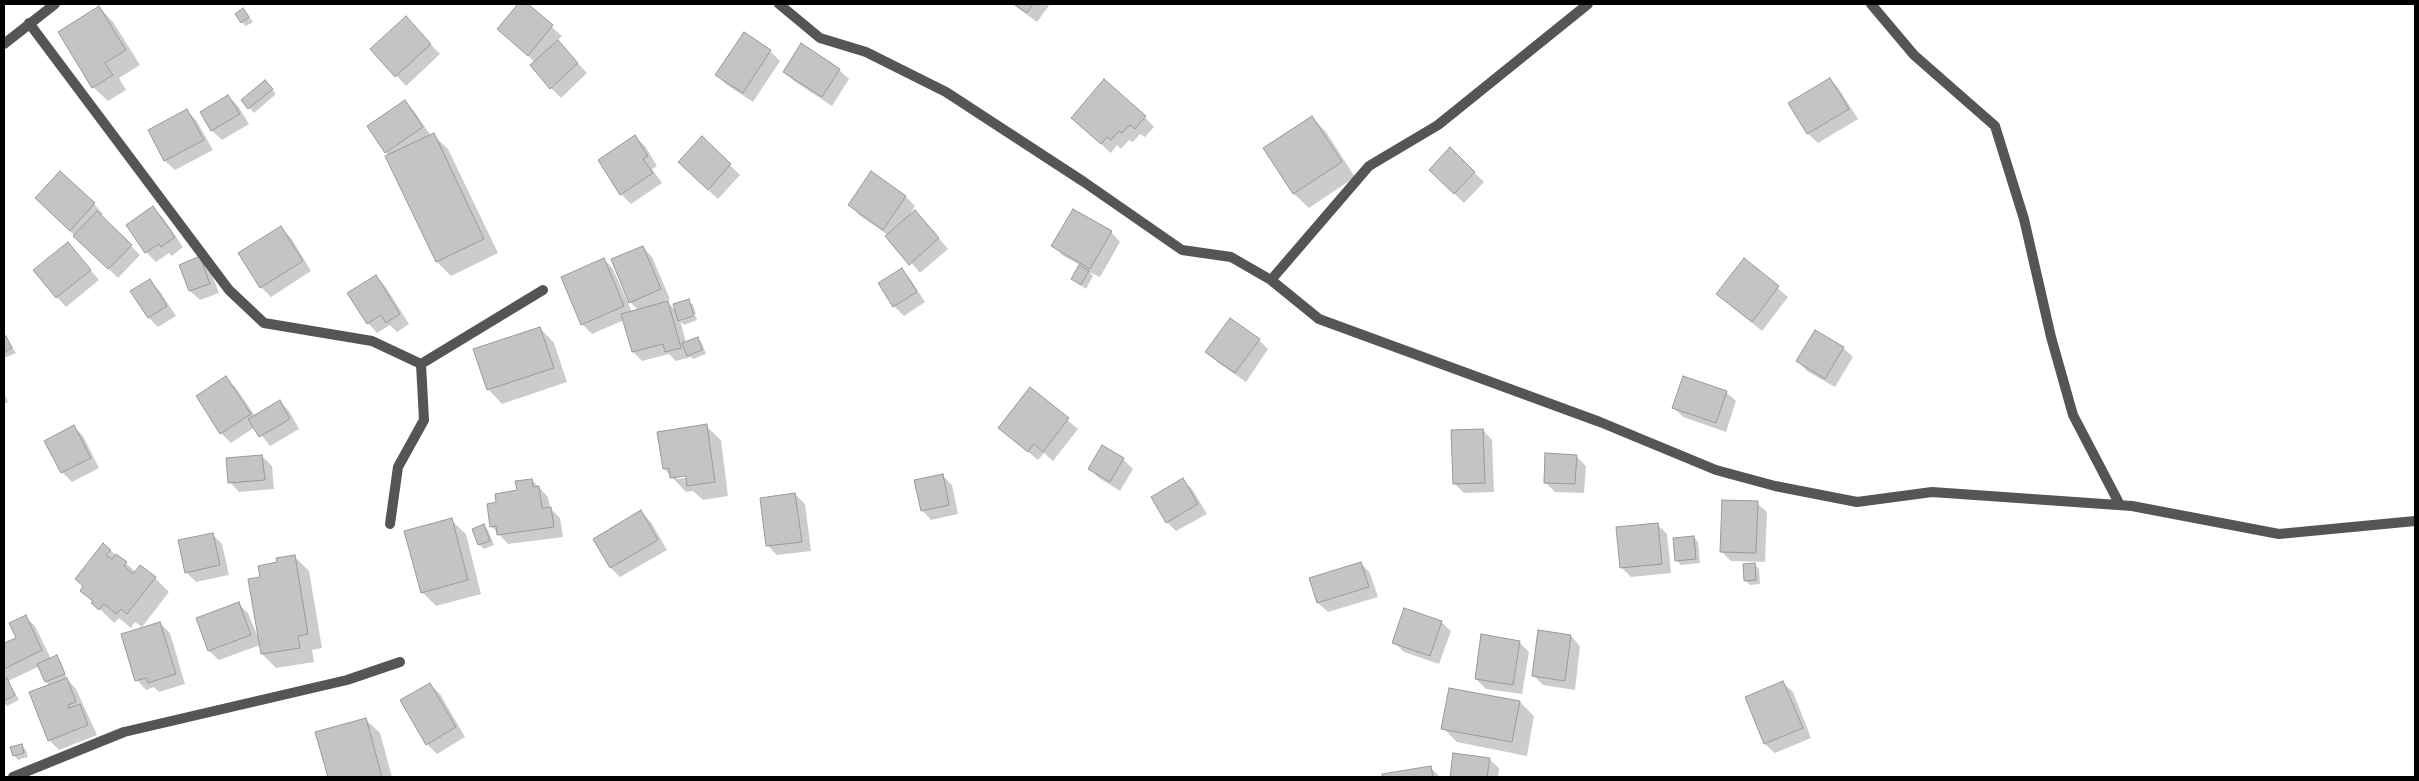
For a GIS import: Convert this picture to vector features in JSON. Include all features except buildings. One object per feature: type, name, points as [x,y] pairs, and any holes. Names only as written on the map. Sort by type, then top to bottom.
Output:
[{"type":"street","points":[[4,44],[55,4]]},
{"type":"street","points":[[779,4],[820,38],[866,52],[946,92],[1084,182],[1182,250],[1231,257],[1271,280],[1319,319],[1600,422],[1716,470],[1775,486],[1857,502],[1932,492],[2120,505],[2279,534],[2415,521]]},
{"type":"street","points":[[1271,280],[1369,166],[1438,125],[1588,4]]},
{"type":"street","points":[[1871,4],[1914,55],[1995,126],[2024,219],[2051,337],[2073,415],[2120,505]]},
{"type":"street","points":[[29,24],[229,290],[264,323],[372,341],[421,364]]},
{"type":"street","points":[[421,364],[543,290]]},
{"type":"street","points":[[390,524],[398,467],[424,420],[421,364]]},
{"type":"street","points":[[14,777],[124,732],[347,680],[400,662]]}]
